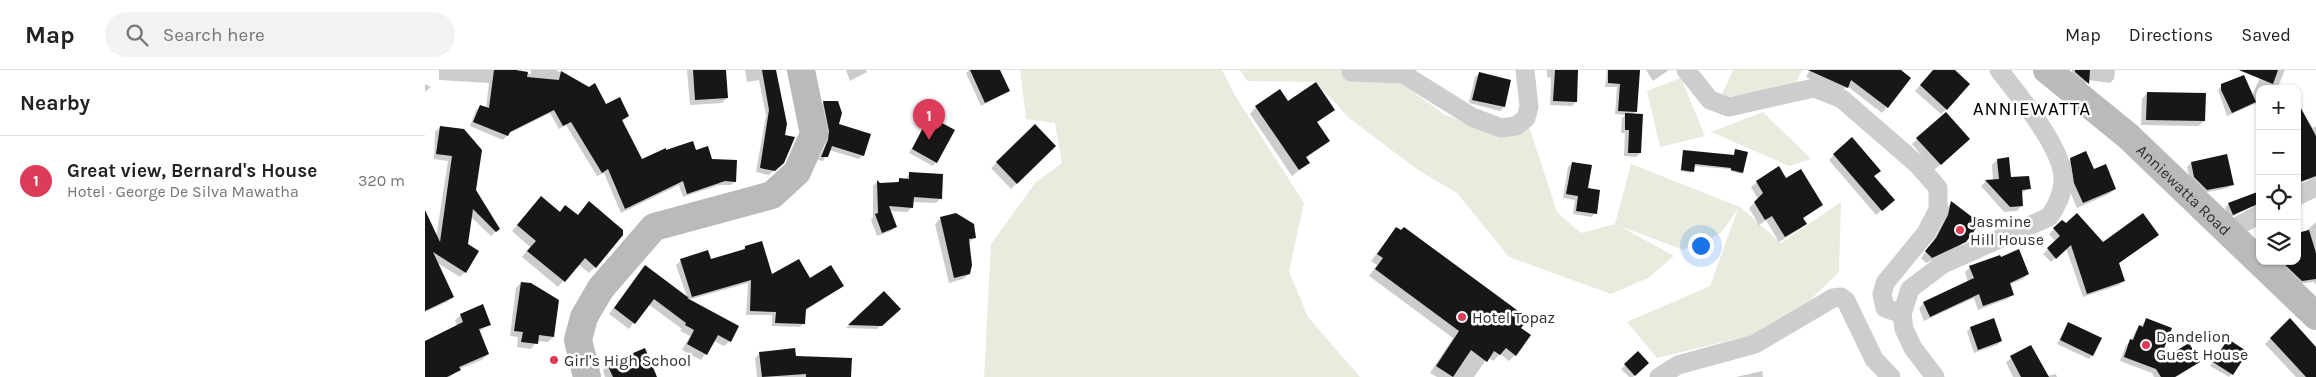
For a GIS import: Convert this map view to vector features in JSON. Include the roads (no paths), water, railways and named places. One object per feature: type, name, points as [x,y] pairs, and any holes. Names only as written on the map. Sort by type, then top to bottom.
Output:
[{"type":"street","points":[[587,377],[577,340],[584,317],[601,288],[654,226],[771,195],[797,172],[814,134],[801,70]]},
{"type":"street","points":[[1351,72],[1403,74],[1472,117],[1501,128],[1516,126],[1527,118],[1529,107],[1525,70]]},
{"type":"street","points":[[1686,70],[1710,100],[1729,107],[1814,88],[1842,99],[1923,171],[1938,188],[1938,210],[1926,233],[1885,283],[1882,294],[1885,308],[1902,314]]},
{"type":"street","points":[[1935,377],[1913,348],[1904,329],[1902,314],[1911,289],[1943,264],[2049,217],[2059,201],[2063,180],[2060,160],[2034,118],[1999,70]]},
{"type":"street","name":"Anniewatta Road","points":[[2054,72],[2128,136],[2316,316]]},
{"type":"street","points":[[2301,194],[2316,187]]},
{"type":"street","points":[[2227,232],[2256,216]]},
{"type":"street","points":[[1659,377],[1679,365],[1755,344],[1833,298],[1841,297],[1846,301],[1874,359],[1891,377]]},
{"type":"place","name":"Great view, Bernard's House","points":[[929,140]]},
{"type":"place","name":"Jasmine Hill House","points":[[1960,230]]},
{"type":"place","name":"Hotel Topaz","points":[[1462,317]]},
{"type":"place","name":"Dandelion Guest House","points":[[2146,345]]},
{"type":"place","name":"Girl's High School","points":[[554,360]]},
{"type":"district","name":"ANNIEWATTA","points":[[2032,109]]}]
